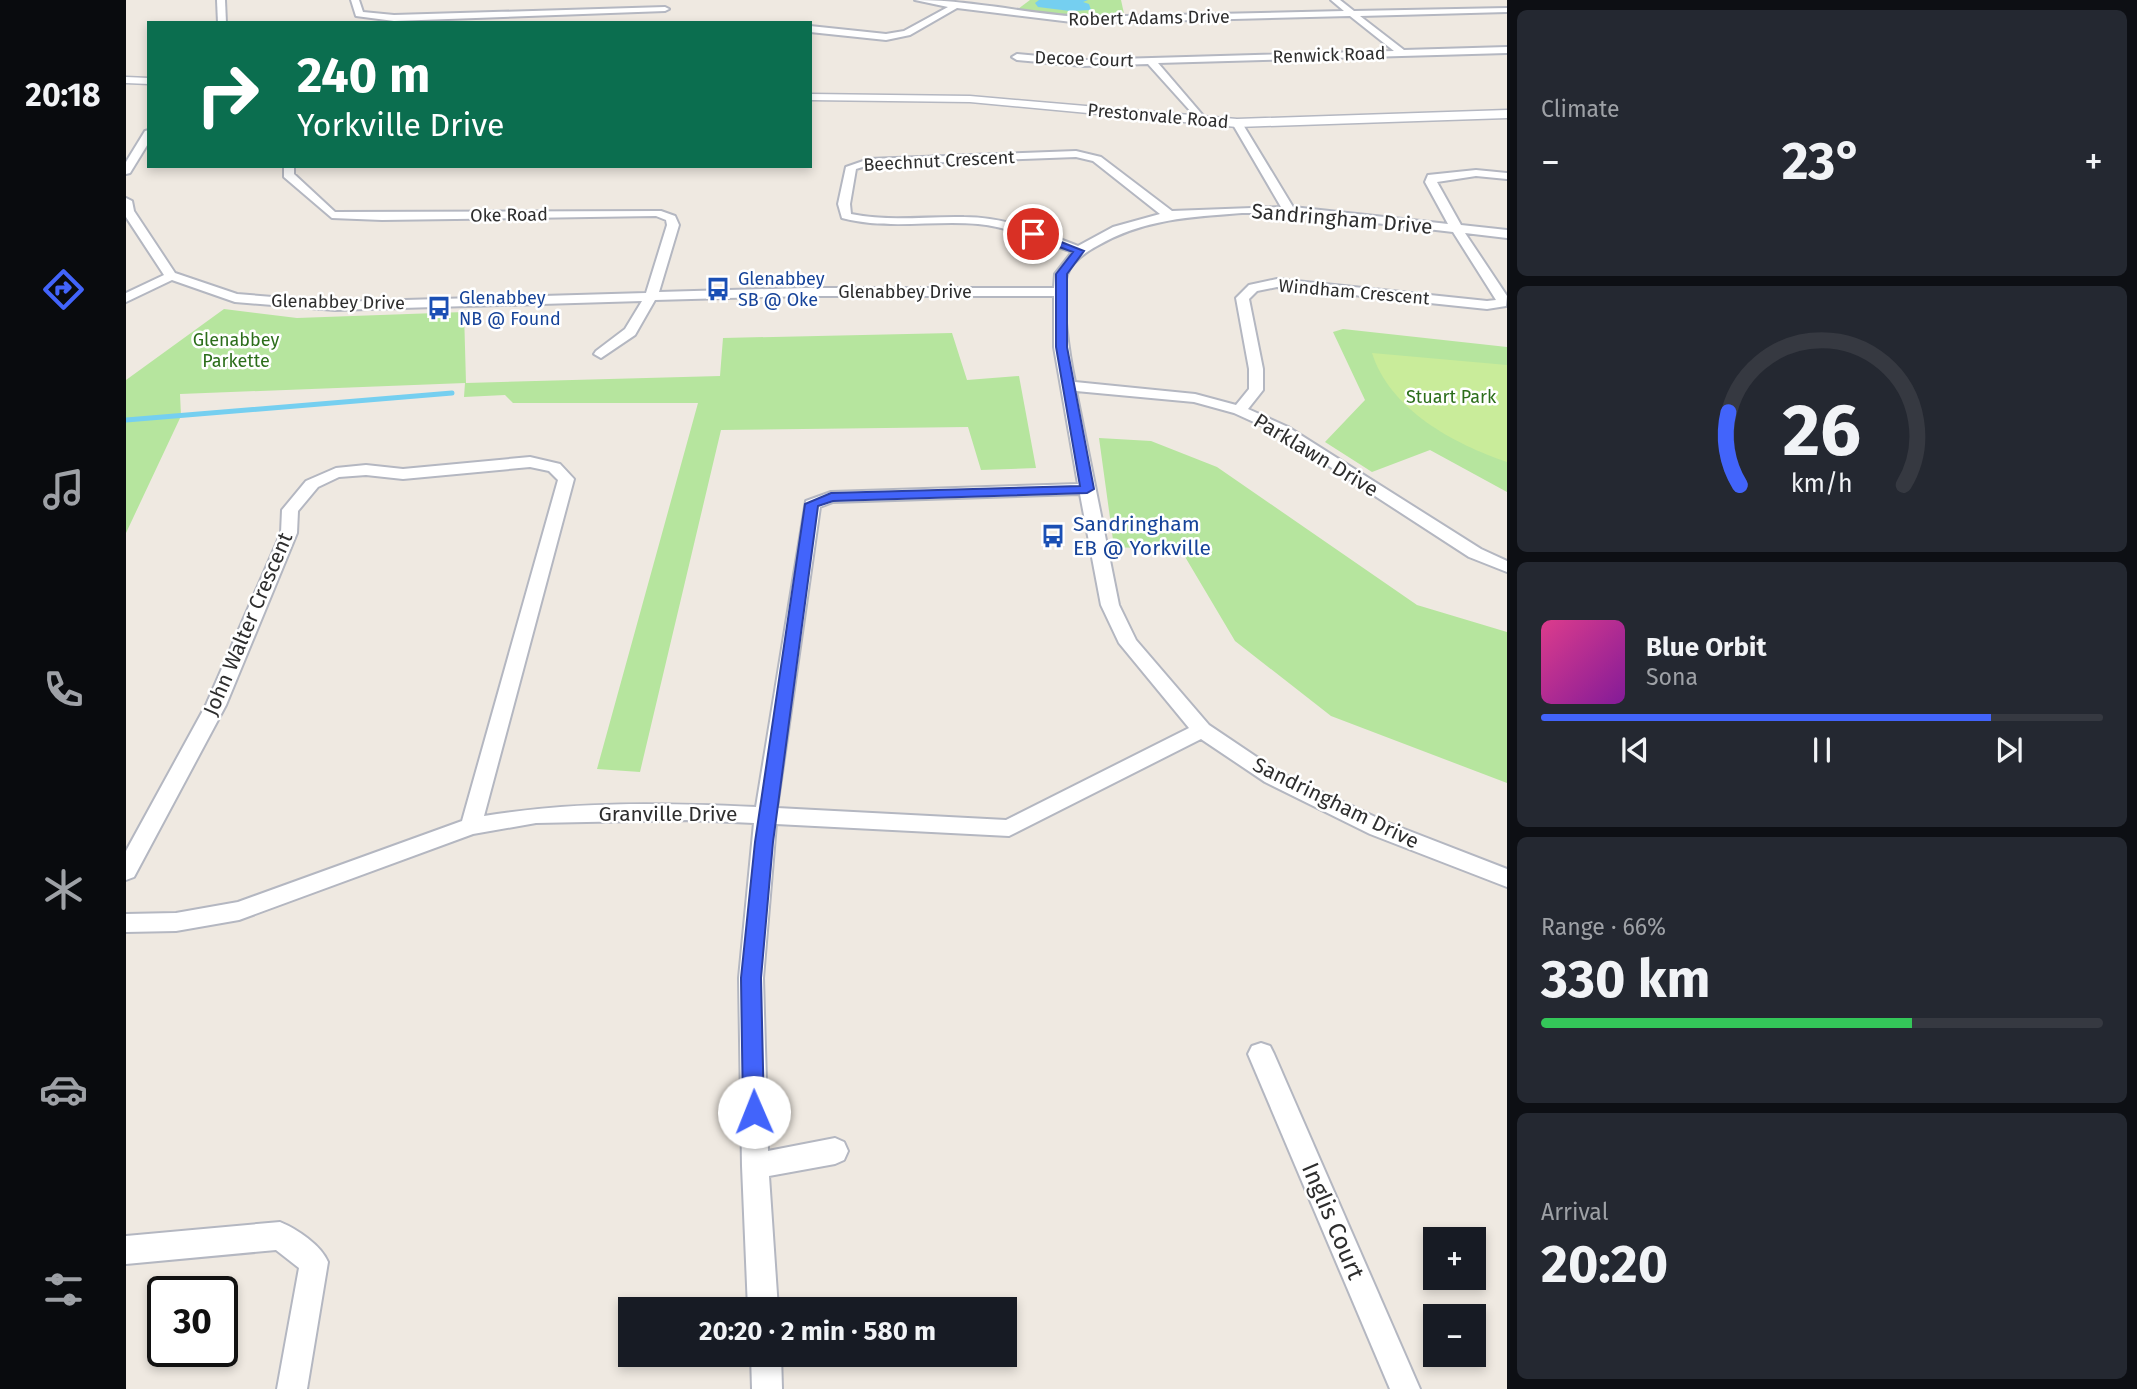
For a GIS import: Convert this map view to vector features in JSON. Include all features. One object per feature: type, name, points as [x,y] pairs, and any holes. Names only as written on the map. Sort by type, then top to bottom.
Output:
[{"type":"street","points":[[221,0],[222,21]]},
{"type":"street","points":[[355,0],[359,13],[394,18],[666,4]]},
{"type":"street","name":"Robert Adams Drive","points":[[919,0],[960,3],[1038,17],[1080,20],[1195,13],[1507,10]]},
{"type":"street","points":[[1335,0],[1402,53]]},
{"type":"street","points":[[1463,0],[1480,9]]},
{"type":"street","points":[[812,29],[886,37],[906,33],[960,3]]},
{"type":"street","name":"Renwick Road","points":[[1151,61],[1507,50]]},
{"type":"street","name":"Decoe Court","points":[[1017,57],[1067,62],[1151,61]]},
{"type":"street","points":[[1151,61],[1202,121]]},
{"type":"street","points":[[126,80],[147,80]]},
{"type":"street","name":"Prestonvale Road","points":[[812,97],[982,100],[1237,122],[1507,114]]},
{"type":"street","points":[[1237,122],[1289,210]]},
{"type":"street","points":[[126,171],[147,137]]},
{"type":"street","name":"Beechnut Crescent","points":[[1079,251],[1009,225],[967,220],[867,222],[846,215],[844,204],[852,167],[869,162],[1076,154],[1097,159],[1170,215]]},
{"type":"street","name":"Oke Road","points":[[289,168],[288,175],[332,215],[382,217],[657,212],[671,218],[673,225],[651,297]]},
{"type":"street","points":[[1457,229],[1432,182],[1432,177],[1476,173],[1507,176]]},
{"type":"street","points":[[126,201],[128,211],[171,276],[126,298]]},
{"type":"street","name":"Sandringham Drive","points":[[1507,234],[1289,210],[1170,215],[1117,229],[1079,251],[1061,274],[1060,292],[1061,347],[1087,489],[1110,606],[1128,643],[1202,730],[1272,777],[1378,828],[1507,878]]},
{"type":"street","name":"Windham Crescent","points":[[1239,410],[1256,390],[1256,369],[1242,298],[1253,288],[1277,283],[1486,305],[1501,303],[1503,300],[1457,229]]},
{"type":"street","name":"Glenabbey Drive","points":[[171,276],[236,298],[335,306],[804,292],[1060,292]]},
{"type":"street","points":[[601,354],[630,332],[651,297]]},
{"type":"street","name":"Parklawn Drive","points":[[1068,386],[1195,398],[1239,410],[1283,430],[1315,453],[1475,553],[1507,567]]},
{"type":"street","name":"John Walter Crescent","points":[[126,871],[216,705],[289,533],[290,510],[312,484],[336,473],[366,470],[403,474],[530,462],[554,467],[566,479],[471,826]]},
{"type":"street","points":[[762,1297],[755,1166],[751,978],[766,814],[812,504],[831,497],[1087,489]]},
{"type":"street","name":"Granville Drive","points":[[126,923],[176,922],[239,911],[471,826],[536,815],[688,812],[766,814],[1009,828],[1202,730]]},
{"type":"street","name":"Inglis Court","points":[[1261,1054],[1405,1389]]},
{"type":"street","points":[[755,1166],[835,1151]]},
{"type":"street","points":[[126,1250],[280,1236],[314,1262],[292,1389]]},
{"type":"street","points":[[766,1367],[768,1389]]},
{"type":"green space","points":[[1030,0],[1121,0],[1125,18],[1066,17],[1014,12]]},
{"type":"green space","name":"Glenabbey Parkette","points":[[224,309],[297,318],[464,312],[466,383],[720,376],[723,338],[952,333],[967,380],[1019,376],[1036,468],[981,470],[968,427],[721,430],[640,772],[597,769],[698,403],[513,403],[505,395],[464,397],[465,383],[180,394],[181,416],[126,533],[126,380]]},
{"type":"green space","name":"Stuart Park","points":[[1343,329],[1507,347],[1507,492],[1430,450],[1372,472],[1325,442],[1365,400],[1333,332]]},
{"type":"green space","points":[[1372,353],[1507,365],[1507,462],[1466,445],[1426,422],[1393,392]]},
{"type":"green space","points":[[1099,438],[1151,441],[1217,467],[1417,605],[1507,632],[1507,783],[1331,716],[1235,641],[1181,550],[1114,547]]},
{"type":"water","points":[[1039,0],[1088,0],[1083,2],[1089,4],[1091,10],[1070,11],[1038,7],[1035,3]]},
{"type":"waterway","points":[[126,420],[452,393]]},
{"type":"place","name":"Glenabbey SB @ Oke","points":[[718,289]]},
{"type":"place","name":"Glenabbey NB @ Found","points":[[439,308]]},
{"type":"place","name":"Sandringham EB @ Yorkville","points":[[1053,536]]},
{"type":"route","points":[[754,1112],[751,978],[766,814],[812,504],[831,497],[1087,489],[1061,347],[1061,274],[1079,251],[1033,234]]}]
